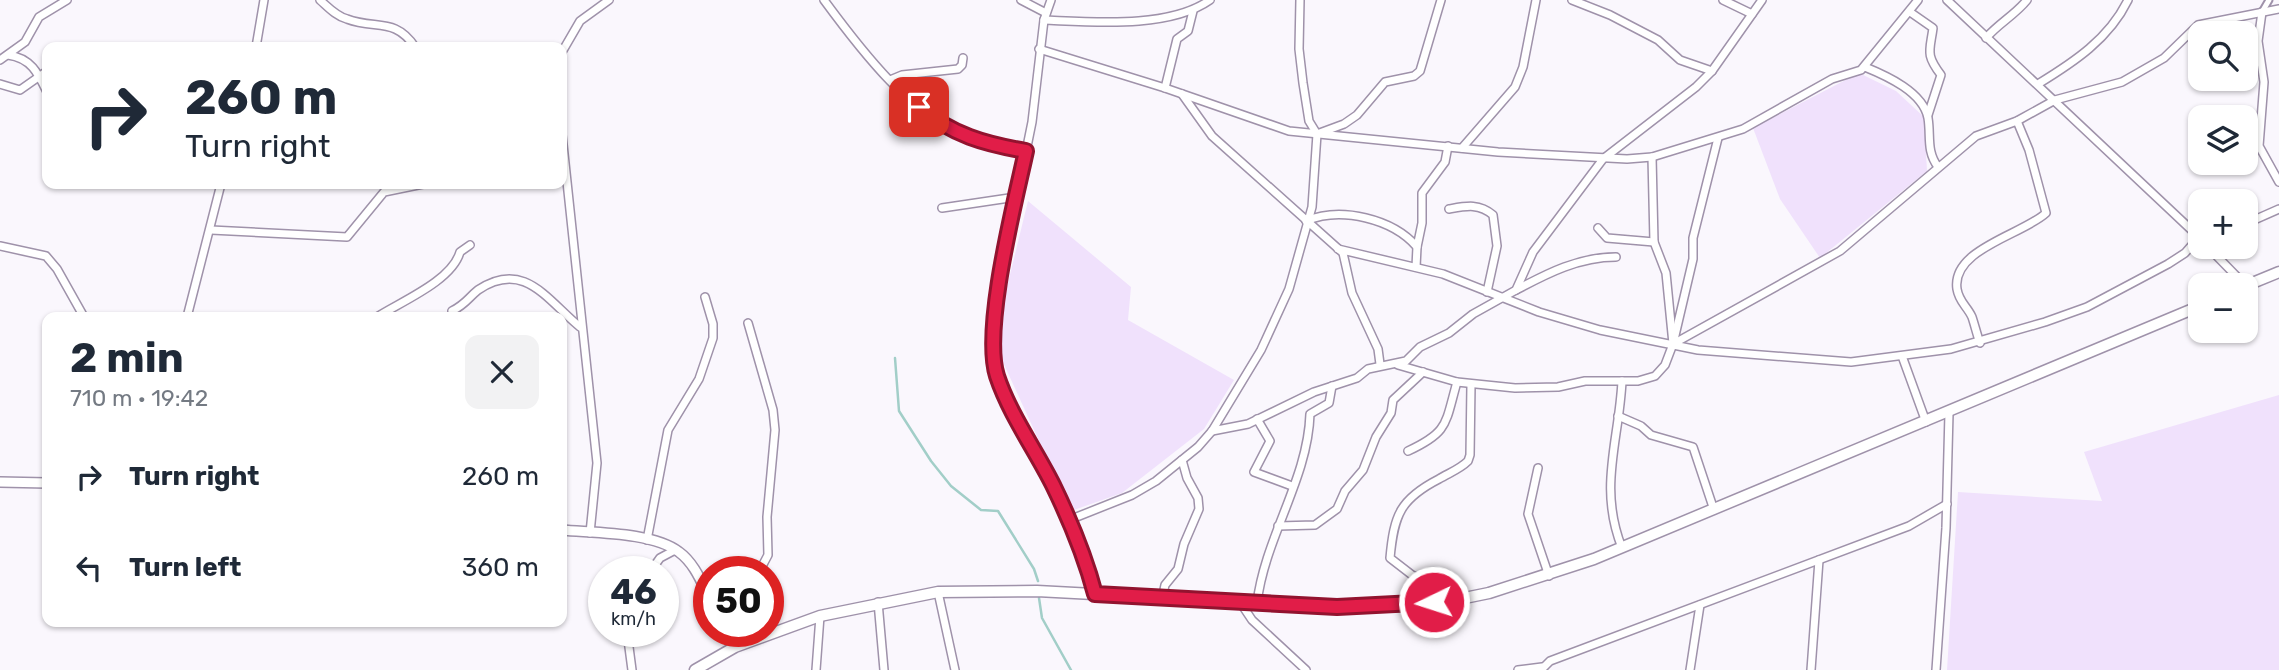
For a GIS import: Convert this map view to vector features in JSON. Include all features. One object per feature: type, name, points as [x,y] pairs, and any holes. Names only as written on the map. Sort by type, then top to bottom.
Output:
[{"type":"main road","points":[[2258,281],[2279,272]]},
{"type":"main road","points":[[784,629],[820,616],[937,592],[1037,591],[1337,607],[1434,602],[1489,593],[1549,576],[1622,548],[2188,311]]},
{"type":"main road","points":[[695,670],[735,647]]},
{"type":"street","points":[[0,60],[25,42],[39,17],[67,0]]},
{"type":"street","points":[[257,42],[264,0]]},
{"type":"street","points":[[320,0],[348,20],[387,25],[400,30],[411,42]]},
{"type":"street","points":[[567,43],[580,21],[609,0]]},
{"type":"street","points":[[824,0],[890,79],[937,122],[956,133],[990,145],[1026,151]]},
{"type":"street","points":[[1021,0],[1045,17],[1141,20],[1195,10],[1210,0]]},
{"type":"street","points":[[1051,0],[1039,49],[1026,151],[994,327],[997,375],[1023,433],[1069,520],[1086,561],[1095,594]]},
{"type":"street","points":[[1166,88],[1177,39],[1188,31],[1195,10],[1194,0]]},
{"type":"street","points":[[1069,520],[1132,495],[1156,481],[1212,431],[1261,350],[1289,289],[1312,207],[1317,134],[1309,121],[1301,60],[1300,0]]},
{"type":"street","points":[[1317,134],[1350,120],[1384,82],[1414,76],[1420,71],[1441,0]]},
{"type":"street","points":[[1462,148],[1515,87],[1524,67],[1536,0]]},
{"type":"street","points":[[1572,0],[1610,15],[1658,40],[1681,60],[1712,71]]},
{"type":"street","points":[[1723,0],[1752,14]]},
{"type":"street","points":[[1516,290],[1533,252],[1603,159],[1696,87],[1712,71],[1762,0]]},
{"type":"street","points":[[1039,49],[1166,88],[1289,131],[1603,159],[1652,157],[1743,129],[1832,79],[1865,67],[1918,0]]},
{"type":"street","points":[[1947,0],[2188,227]]},
{"type":"street","points":[[1986,38],[2000,21],[2013,14],[2027,0]]},
{"type":"street","points":[[2038,84],[2077,60],[2102,37],[2128,0]]},
{"type":"street","points":[[2269,0],[2262,12],[2258,41],[2264,82],[2259,146],[2279,182]]},
{"type":"street","points":[[1673,344],[1840,251],[1976,136],[2017,121],[2055,100],[2131,78],[2164,58],[2198,25],[2279,9]]},
{"type":"street","points":[[1910,12],[1933,29],[1928,43],[1929,55],[1941,75],[1928,115],[1928,144],[1938,167]]},
{"type":"street","points":[[8,55],[26,60],[42,82]]},
{"type":"street","points":[[890,79],[902,75],[958,69],[963,58]]},
{"type":"street","points":[[1865,67],[1900,82],[1928,115]]},
{"type":"street","points":[[0,84],[20,90],[40,78]]},
{"type":"street","points":[[1181,94],[1212,136],[1338,249],[1345,259],[1352,293],[1378,349],[1380,364]]},
{"type":"street","points":[[1980,343],[1971,315],[1961,304],[1957,287],[1963,268],[1980,250],[2034,224],[2046,213],[2029,150],[2017,121]]},
{"type":"street","points":[[1212,431],[1257,419],[1357,378],[1380,364],[1395,365],[1457,383],[1525,388],[1655,376],[1665,365],[1673,344],[1693,259],[1693,238],[1718,138]]},
{"type":"street","points":[[1416,267],[1422,223],[1422,193],[1446,162],[1448,146]]},
{"type":"street","points":[[1652,157],[1654,242],[1666,273],[1673,344]]},
{"type":"street","points":[[567,177],[580,327],[590,383],[597,463],[590,533]]},
{"type":"street","points":[[188,312],[220,189]]},
{"type":"street","points":[[211,230],[347,237],[384,192],[399,189]]},
{"type":"street","points":[[942,208],[1016,197]]},
{"type":"street","points":[[1449,209],[1477,206],[1493,215],[1497,246],[1487,292]]},
{"type":"street","points":[[2258,218],[2279,209]]},
{"type":"street","points":[[1306,221],[1332,216],[1364,218],[1394,227],[1407,235],[1417,247]]},
{"type":"street","points":[[1598,228],[1607,238],[1654,242]]},
{"type":"street","points":[[388,312],[402,306],[409,296],[436,281],[457,261],[460,252],[470,245]]},
{"type":"street","points":[[0,246],[46,256],[57,269],[81,312]]},
{"type":"street","points":[[1338,249],[1416,267],[1580,325],[1698,350],[1836,362],[1902,356],[1980,343],[2087,307],[2168,264],[2188,250]]},
{"type":"street","points":[[1395,365],[1429,342],[1449,333],[1472,314],[1504,299],[1516,290],[1568,265],[1616,257]]},
{"type":"street","points":[[2220,259],[2233,273]]},
{"type":"street","points":[[452,311],[467,303],[478,291],[511,277],[522,278],[535,285],[562,312]]},
{"type":"street","points":[[647,540],[668,430],[699,379],[713,338],[713,324],[705,297]]},
{"type":"street","points":[[567,316],[580,327]]},
{"type":"street","points":[[748,323],[775,430],[767,517],[768,556]]},
{"type":"street","points":[[1902,356],[1926,422]]},
{"type":"street","points":[[1278,526],[1315,525],[1337,509],[1345,491],[1363,470],[1376,437],[1391,413],[1393,400],[1423,372]]},
{"type":"street","points":[[1622,381],[1609,493],[1611,515],[1622,548]]},
{"type":"street","points":[[1408,451],[1434,439],[1445,424],[1457,383]]},
{"type":"street","points":[[1434,602],[1429,582],[1412,575],[1390,558],[1392,535],[1401,507],[1409,498],[1468,461],[1471,385]]},
{"type":"street","points":[[1257,603],[1262,570],[1310,439],[1310,414],[1329,403],[1332,386]]},
{"type":"street","points":[[1936,670],[1947,504],[1949,413]]},
{"type":"street","points":[[1618,416],[1651,435],[1693,447],[1714,510]]},
{"type":"street","points":[[1257,419],[1270,441],[1254,472],[1292,486]]},
{"type":"street","points":[[1162,598],[1165,585],[1178,569],[1184,544],[1199,509],[1198,498],[1182,460]]},
{"type":"street","points":[[1538,468],[1528,514],[1549,576]]},
{"type":"street","points":[[0,482],[42,483]]},
{"type":"street","points":[[1518,670],[1541,668],[1550,661],[1909,526],[1947,504]]},
{"type":"street","points":[[567,531],[647,540],[675,550],[693,568]]},
{"type":"street","points":[[664,556],[675,550]]},
{"type":"street","points":[[1811,670],[1819,560]]},
{"type":"street","points":[[937,592],[955,670]]},
{"type":"street","points":[[878,602],[884,670]]},
{"type":"street","points":[[1240,602],[1252,620],[1306,670]]},
{"type":"street","points":[[1690,670],[1700,605]]},
{"type":"street","points":[[816,670],[820,616]]},
{"type":"street","points":[[630,647],[632,670]]},
{"type":"shaded area","points":[[1859,73],[1896,91],[1924,117],[1927,171],[1820,258],[1780,199],[1753,128]]},
{"type":"shaded area","points":[[1028,201],[1131,287],[1128,320],[1234,380],[1204,429],[1122,493],[1071,511],[997,349],[1006,291]]},
{"type":"shaded area","points":[[2279,395],[2279,670],[1947,670],[1958,492],[2102,501],[2084,452]]},
{"type":"waterway","points":[[895,358],[899,411],[931,461],[951,486],[981,510],[998,511],[1034,569],[1038,581]]},
{"type":"waterway","points":[[1039,598],[1042,618],[1071,670]]},
{"type":"route","points":[[919,107],[937,122],[973,141],[1026,151],[999,285],[993,351],[997,375],[1023,433],[1069,520],[1086,561],[1095,594],[1337,607],[1434,602]]}]
